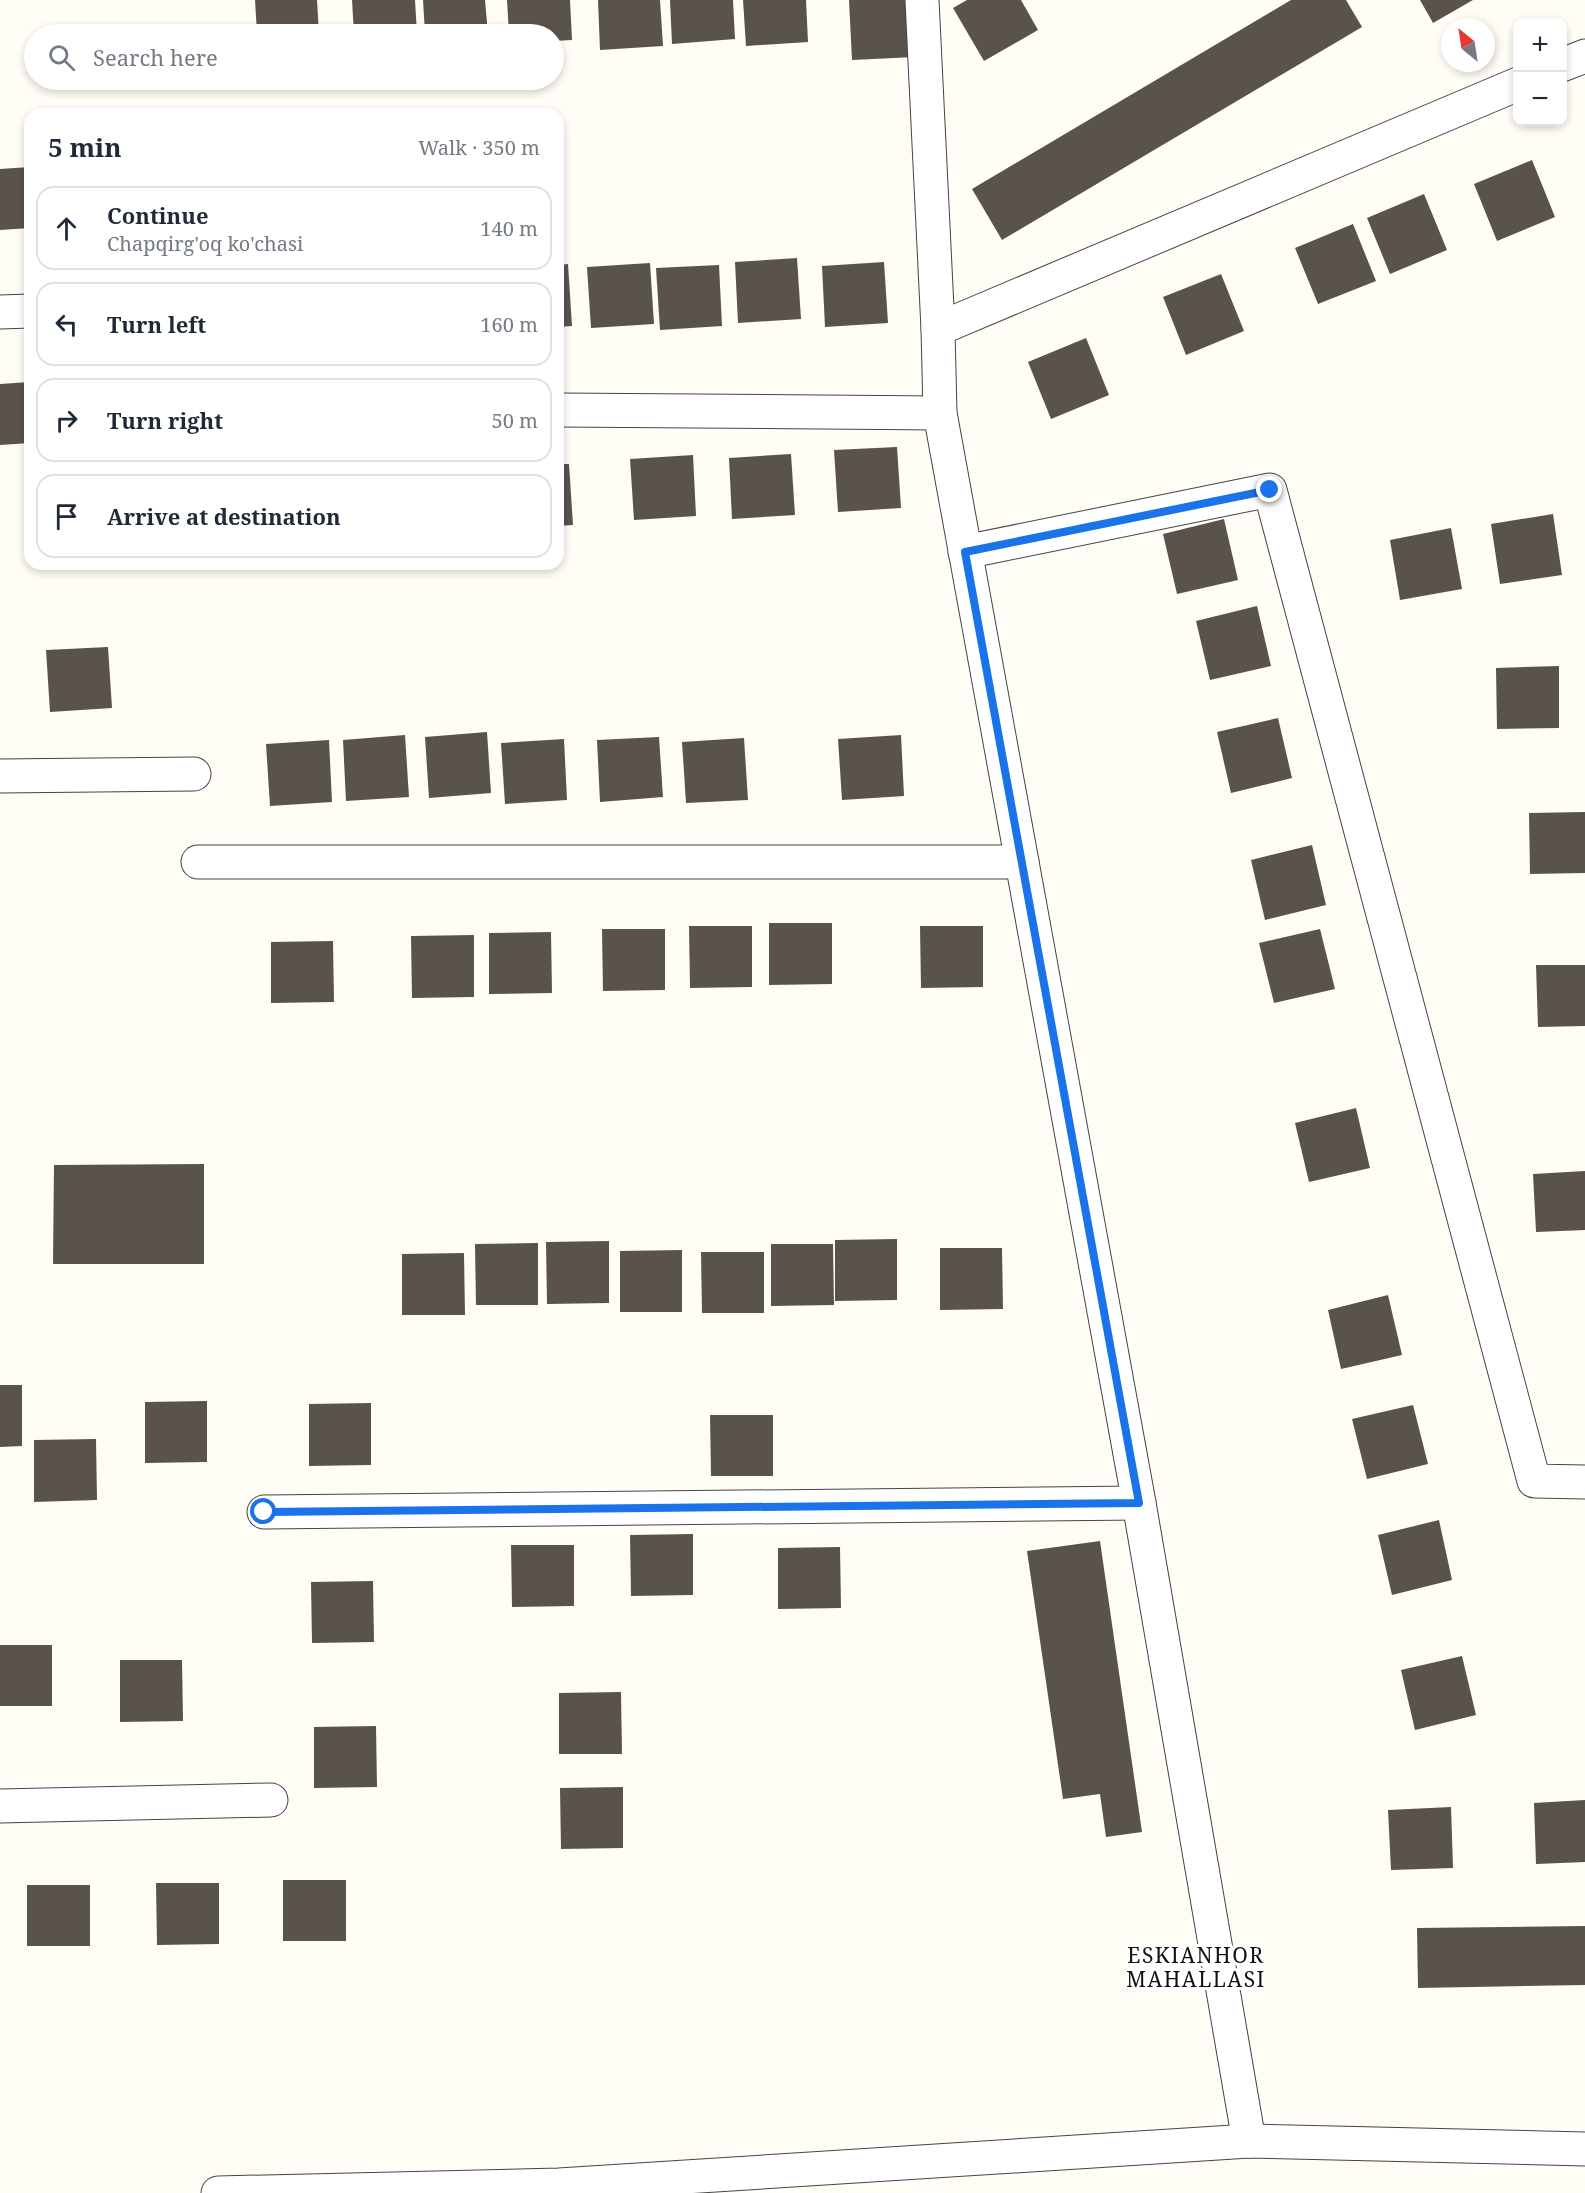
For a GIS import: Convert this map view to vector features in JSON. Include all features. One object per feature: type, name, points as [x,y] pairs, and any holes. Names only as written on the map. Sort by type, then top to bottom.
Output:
[{"type":"street","points":[[922,0],[940,413],[1139,1503],[1249,2141]]},
{"type":"street","points":[[1567,63],[1585,56]]},
{"type":"street","points":[[938,329],[1513,86]]},
{"type":"street","points":[[0,312],[24,311]]},
{"type":"street","points":[[564,410],[940,413]]},
{"type":"street","points":[[965,552],[1270,490],[1534,1481],[1585,1482]]},
{"type":"street","points":[[0,776],[194,774]]},
{"type":"street","points":[[198,862],[1022,862]]},
{"type":"street","points":[[264,1512],[1139,1503]]},
{"type":"street","points":[[0,1806],[271,1800]]},
{"type":"street","points":[[218,2193],[559,2185],[1249,2141],[1585,2149]]},
{"type":"building","points":[[255,0],[317,0],[318,24],[256,24]]},
{"type":"building","points":[[352,0],[415,0],[416,24],[353,24]]},
{"type":"building","points":[[423,0],[485,0],[487,24],[424,24]]},
{"type":"building","points":[[507,0],[570,0],[572,40],[564,40],[564,24],[508,24]]},
{"type":"building","points":[[598,0],[660,0],[663,46],[600,50]]},
{"type":"building","points":[[670,0],[733,0],[735,39],[672,44]]},
{"type":"building","points":[[743,0],[806,0],[808,42],[746,46]]},
{"type":"building","points":[[849,0],[911,0],[915,57],[852,60]]},
{"type":"building","points":[[967,0],[1021,0],[1038,30],[984,61],[953,8]]},
{"type":"building","points":[[1291,0],[1346,0],[1362,27],[1002,240],[972,189]]},
{"type":"building","points":[[1420,0],[1473,0],[1441,18],[1433,23]]},
{"type":"building","points":[[1532,160],[1555,217],[1497,241],[1474,184]]},
{"type":"building","points":[[24,167],[24,228],[0,230],[0,169]]},
{"type":"building","points":[[1424,194],[1447,250],[1390,274],[1367,218]]},
{"type":"building","points":[[1353,224],[1376,281],[1318,304],[1295,248]]},
{"type":"building","points":[[797,258],[801,319],[738,323],[735,262]]},
{"type":"building","points":[[884,262],[888,323],[825,327],[822,266]]},
{"type":"building","points":[[650,263],[654,324],[591,328],[587,267]]},
{"type":"building","points":[[564,264],[568,264],[572,326],[564,327]]},
{"type":"building","points":[[719,265],[722,326],[660,330],[656,268]]},
{"type":"building","points":[[1221,274],[1244,331],[1186,355],[1163,297]]},
{"type":"building","points":[[1086,338],[1109,395],[1051,419],[1028,362]]},
{"type":"building","points":[[24,382],[24,443],[0,445],[0,384]]},
{"type":"building","points":[[897,447],[901,508],[838,512],[834,450]]},
{"type":"building","points":[[791,454],[795,515],[732,519],[729,458]]},
{"type":"building","points":[[693,455],[696,516],[634,520],[630,459]]},
{"type":"building","points":[[564,464],[569,464],[573,525],[564,526]]},
{"type":"building","points":[[1553,514],[1562,575],[1500,584],[1491,524]]},
{"type":"building","points":[[1224,519],[1238,580],[1177,594],[1163,534]]},
{"type":"building","points":[[1451,528],[1462,589],[1400,600],[1390,540]]},
{"type":"building","points":[[1257,606],[1271,666],[1210,680],[1196,621]]},
{"type":"building","points":[[108,647],[112,708],[50,712],[46,650]]},
{"type":"building","points":[[1559,666],[1559,728],[1497,729],[1496,668]]},
{"type":"building","points":[[1278,718],[1292,778],[1231,793],[1217,732]]},
{"type":"building","points":[[487,732],[491,793],[429,798],[425,737]]},
{"type":"building","points":[[405,735],[409,797],[346,801],[343,740]]},
{"type":"building","points":[[901,735],[904,796],[842,800],[838,739]]},
{"type":"building","points":[[659,737],[663,797],[600,802],[597,740]]},
{"type":"building","points":[[744,738],[748,800],[686,803],[682,742]]},
{"type":"building","points":[[564,739],[567,800],[505,804],[501,743]]},
{"type":"building","points":[[329,740],[332,802],[270,806],[266,744]]},
{"type":"building","points":[[1585,812],[1585,873],[1530,874],[1529,813]]},
{"type":"building","points":[[1312,845],[1326,905],[1265,920],[1251,860]]},
{"type":"building","points":[[769,923],[832,923],[832,984],[769,985]]},
{"type":"building","points":[[689,926],[752,926],[752,987],[690,988]]},
{"type":"building","points":[[920,926],[983,926],[983,987],[921,988]]},
{"type":"building","points":[[602,929],[665,929],[665,990],[603,991]]},
{"type":"building","points":[[1320,929],[1335,989],[1274,1003],[1259,943]]},
{"type":"building","points":[[551,932],[552,993],[489,994],[489,933]]},
{"type":"building","points":[[474,935],[474,997],[412,998],[411,936]]},
{"type":"building","points":[[333,941],[334,1002],[271,1003],[271,942]]},
{"type":"building","points":[[1536,965],[1585,965],[1585,1026],[1538,1027]]},
{"type":"building","points":[[1356,1108],[1370,1168],[1309,1182],[1295,1123]]},
{"type":"building","points":[[204,1164],[204,1264],[53,1264],[54,1165]]},
{"type":"building","points":[[1585,1171],[1585,1230],[1536,1232],[1533,1174]]},
{"type":"building","points":[[897,1239],[897,1300],[835,1301],[835,1240]]},
{"type":"building","points":[[609,1241],[609,1303],[547,1304],[546,1242]]},
{"type":"building","points":[[538,1243],[538,1305],[476,1305],[475,1244]]},
{"type":"building","points":[[771,1244],[833,1244],[834,1305],[771,1306]]},
{"type":"building","points":[[940,1248],[1002,1248],[1003,1309],[940,1310]]},
{"type":"building","points":[[682,1250],[682,1312],[620,1312],[620,1251]]},
{"type":"building","points":[[701,1252],[764,1252],[764,1313],[702,1313]]},
{"type":"building","points":[[464,1253],[465,1315],[402,1315],[402,1254]]},
{"type":"building","points":[[1388,1295],[1402,1355],[1341,1369],[1328,1310]]},
{"type":"building","points":[[0,1385],[22,1385],[22,1446],[0,1447]]},
{"type":"building","points":[[207,1401],[207,1462],[145,1463],[145,1402]]},
{"type":"building","points":[[371,1403],[371,1465],[309,1466],[309,1404]]},
{"type":"building","points":[[1413,1405],[1428,1464],[1367,1479],[1352,1419]]},
{"type":"building","points":[[710,1415],[773,1415],[773,1476],[711,1476]]},
{"type":"building","points":[[96,1439],[97,1500],[34,1502],[34,1440]]},
{"type":"building","points":[[1439,1520],[1452,1580],[1392,1595],[1378,1535]]},
{"type":"building","points":[[693,1534],[693,1595],[631,1596],[630,1535]]},
{"type":"building","points":[[1100,1541],[1142,1832],[1106,1837],[1100,1794],[1063,1799],[1027,1551]]},
{"type":"building","points":[[511,1545],[574,1545],[574,1606],[512,1607]]},
{"type":"building","points":[[840,1547],[841,1608],[778,1609],[778,1548]]},
{"type":"building","points":[[373,1581],[374,1642],[312,1643],[311,1582]]},
{"type":"building","points":[[0,1645],[52,1645],[52,1706],[0,1706]]},
{"type":"building","points":[[1462,1656],[1476,1715],[1415,1730],[1401,1670]]},
{"type":"building","points":[[120,1660],[182,1660],[183,1721],[120,1722]]},
{"type":"building","points":[[621,1692],[622,1754],[559,1754],[559,1693]]},
{"type":"building","points":[[376,1726],[377,1787],[314,1788],[314,1727]]},
{"type":"building","points":[[623,1787],[623,1848],[561,1849],[560,1788]]},
{"type":"building","points":[[1585,1800],[1585,1862],[1536,1864],[1534,1803]]},
{"type":"building","points":[[1451,1807],[1453,1868],[1391,1870],[1388,1810]]},
{"type":"building","points":[[283,1880],[346,1880],[346,1941],[283,1941]]},
{"type":"building","points":[[156,1883],[219,1883],[219,1944],[157,1945]]},
{"type":"building","points":[[27,1885],[90,1885],[90,1946],[27,1946]]},
{"type":"building","points":[[1585,1926],[1585,1985],[1418,1988],[1417,1928]]},
{"type":"district","name":"ESKIANHOR MAHALLASI","points":[[1196,1968]]},
{"type":"route","points":[[264,1512],[1139,1503],[965,552],[1270,490]]}]
